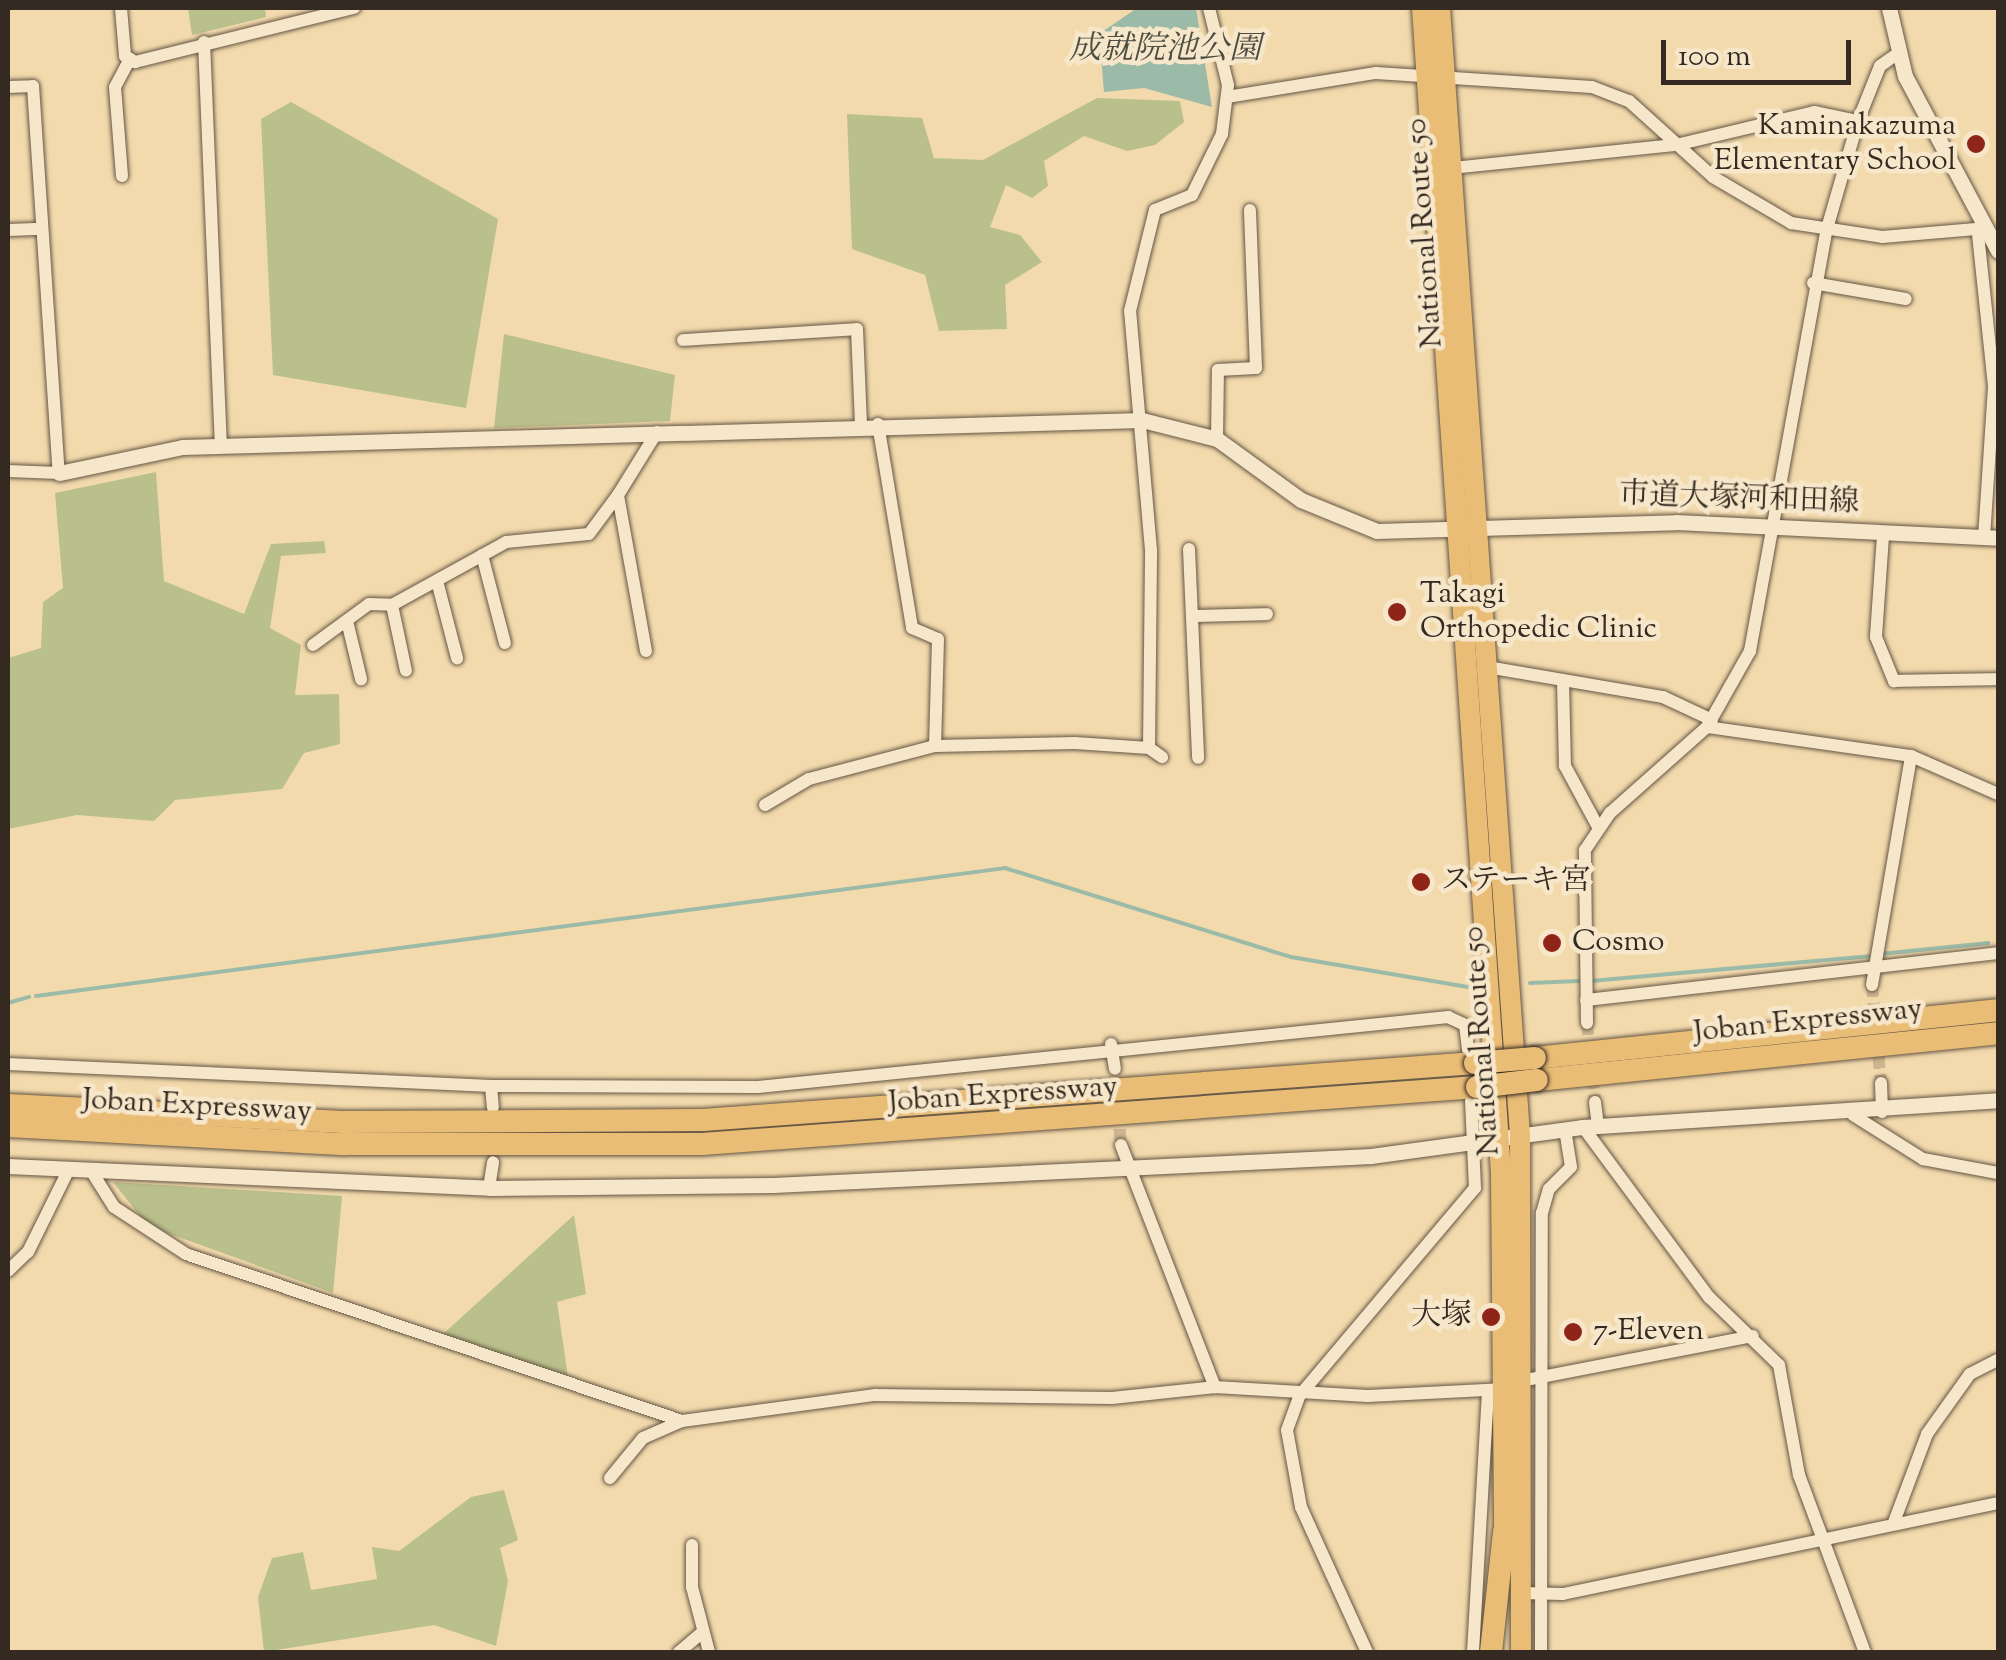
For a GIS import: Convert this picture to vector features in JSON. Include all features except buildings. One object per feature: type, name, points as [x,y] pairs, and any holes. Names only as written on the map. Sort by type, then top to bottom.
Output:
[{"type":"highway","name":"National Route 50","points":[[1422,8],[1452,168],[1467,531],[1487,666],[1510,1138],[1496,1390],[1504,1532],[1502,1652]]},
{"type":"highway","name":"National Route 50","points":[[1440,8],[1435,77],[1510,1138],[1534,1379],[1531,1593],[1521,1652]]},
{"type":"highway","name":"Joban Expressway","points":[[1536,1069],[1998,1010]]},
{"type":"highway","name":"Joban Expressway","points":[[8,1126],[345,1144],[702,1144],[1536,1069],[1998,1036]]},
{"type":"highway","name":"Joban Expressway","points":[[8,1105],[343,1122],[703,1120],[1472,1075]]},
{"type":"highway","points":[[1491,1652],[1504,1532]]},
{"type":"street","points":[[121,8],[130,59],[115,87],[122,176]]},
{"type":"street","points":[[130,59],[354,8]]},
{"type":"street","points":[[1149,748],[1154,642],[1142,420],[1130,312],[1143,234],[1155,210],[1192,194],[1222,134],[1226,96],[1210,8]]},
{"type":"street","points":[[1889,8],[1897,54],[1991,237],[1991,537]]},
{"type":"street","points":[[204,42],[221,446]]},
{"type":"street","points":[[1587,1023],[1583,860],[1598,827],[1709,723],[1750,651],[1776,526],[1813,284],[1858,120],[1880,66],[1897,54]]},
{"type":"street","points":[[1226,96],[1354,74],[1435,77],[1617,94],[1763,211],[1826,232],[1991,237]]},
{"type":"street","points":[[8,87],[33,86],[59,473],[8,471]]},
{"type":"street","points":[[1452,168],[1676,145],[1814,112],[1858,120]]},
{"type":"street","points":[[1217,439],[1218,370],[1256,368],[1250,210]]},
{"type":"street","points":[[8,230],[42,229]]},
{"type":"street","points":[[1813,284],[1906,299]]},
{"type":"street","points":[[683,340],[857,329],[869,424],[912,628],[938,640],[935,746]]},
{"type":"street","name":"市道大塚河和田線","points":[[59,473],[221,446],[869,424],[1142,420],[1217,439],[1338,520],[1377,532],[1776,526],[1991,537]]},
{"type":"street","points":[[313,645],[369,604],[392,605],[506,542],[589,534],[657,432]]},
{"type":"street","points":[[618,495],[646,651]]},
{"type":"street","points":[[1883,536],[1876,637],[1894,682],[1998,679]]},
{"type":"street","points":[[1189,550],[1198,758]]},
{"type":"street","points":[[482,556],[504,643]]},
{"type":"street","points":[[437,580],[458,658]]},
{"type":"street","points":[[392,605],[406,672]]},
{"type":"street","points":[[1192,616],[1267,614]]},
{"type":"street","points":[[346,621],[361,679]]},
{"type":"street","points":[[1487,666],[1662,697],[1709,723],[1911,756],[1998,794]]},
{"type":"street","points":[[1563,681],[1566,766],[1598,827]]},
{"type":"street","points":[[765,806],[808,780],[935,746],[1149,748],[1162,757]]},
{"type":"street","points":[[1872,985],[1871,968],[1911,756]]},
{"type":"street","points":[[1586,1000],[1998,953]]},
{"type":"street","points":[[8,1064],[491,1086],[758,1086],[1110,1044],[1448,1017],[1465,1025],[1472,1075],[1470,1147],[1475,1188],[1300,1395],[1287,1430],[1293,1478],[1367,1652]]},
{"type":"street","points":[[1110,1044],[1115,1069]]},
{"type":"street","points":[[1881,1083],[1882,1112]]},
{"type":"street","points":[[491,1086],[493,1108]]},
{"type":"street","points":[[8,1166],[490,1188],[1126,1173],[1470,1147],[1590,1127],[1853,1115],[1998,1100]]},
{"type":"street","points":[[1595,1102],[1590,1127],[1709,1297],[1779,1365],[1799,1476],[1827,1539],[1864,1652]]},
{"type":"street","points":[[1853,1115],[1924,1159],[1998,1174]]},
{"type":"street","points":[[1565,1130],[1571,1168],[1549,1189],[1542,1213],[1534,1379],[1753,1336]]},
{"type":"street","points":[[1121,1145],[1126,1173],[1215,1387]]},
{"type":"street","points":[[490,1188],[492,1162]]},
{"type":"street","points":[[90,1168],[114,1208],[186,1254],[682,1421]]},
{"type":"street","points":[[8,1271],[28,1252],[69,1169]]},
{"type":"street","points":[[1894,1522],[1927,1434],[1970,1374],[1998,1360]]},
{"type":"street","points":[[610,1478],[642,1438],[682,1421],[876,1395],[1112,1398],[1215,1387],[1300,1395],[1496,1390],[1472,1652]]},
{"type":"street","points":[[1540,1652],[1531,1593],[1998,1503]]},
{"type":"street","points":[[692,1545],[702,1632],[710,1652]]},
{"type":"street","points":[[679,1652],[702,1632]]},
{"type":"green space","points":[[188,8],[265,8],[266,17],[192,35]]},
{"type":"green space","points":[[1097,98],[1180,101],[1184,122],[1155,145],[1127,151],[1084,136],[1044,161],[1048,186],[1032,198],[1006,185],[990,227],[1020,235],[1042,262],[1005,285],[1007,329],[939,331],[925,275],[852,249],[847,114],[922,118],[934,158],[983,160]]},
{"type":"green space","points":[[291,102],[498,219],[466,408],[273,375],[261,119]]},
{"type":"green space","points":[[504,334],[675,375],[670,421],[494,428]]},
{"type":"green space","points":[[156,472],[164,581],[244,614],[271,544],[324,541],[326,553],[281,556],[270,628],[301,645],[295,695],[339,694],[340,744],[304,753],[282,789],[175,800],[154,821],[77,815],[8,829],[8,658],[41,648],[43,602],[63,588],[55,493]]},
{"type":"green space","points":[[113,1182],[342,1196],[333,1293],[148,1226]]},
{"type":"green space","points":[[574,1215],[586,1294],[557,1302],[568,1377],[443,1334]]},
{"type":"green space","points":[[504,1490],[518,1540],[500,1548],[508,1581],[496,1646],[434,1625],[264,1652],[258,1597],[272,1558],[303,1552],[311,1590],[377,1579],[372,1547],[399,1551],[471,1497]]},
{"type":"water","name":"成就院池公園","points":[[1137,8],[1196,8],[1212,107],[1144,88],[1104,92],[1099,34]]},
{"type":"waterway","points":[[36,996],[1005,868],[1291,957],[1469,987]]},
{"type":"waterway","points":[[1880,954],[1988,943]]},
{"type":"waterway","points":[[1591,981],[1869,956]]},
{"type":"waterway","points":[[1530,983],[1579,981]]},
{"type":"waterway","points":[[8,1003],[29,997]]},
{"type":"tunnel","points":[[1872,985],[1881,1083]]},
{"type":"tunnel","points":[[1587,1023],[1595,1102]]},
{"type":"tunnel","points":[[1118,1111],[1121,1145]]},
{"type":"place","name":"Kaminakazuma Elementary School","points":[[1976,144]]},
{"type":"place","name":"Takagi Orthopedic Clinic","points":[[1397,612]]},
{"type":"place","name":"ステーキ宮","points":[[1421,882]]},
{"type":"place","name":"Cosmo","points":[[1552,943]]},
{"type":"place","name":"大塚","points":[[1491,1317]]},
{"type":"place","name":"7-Eleven","points":[[1573,1332]]}]
